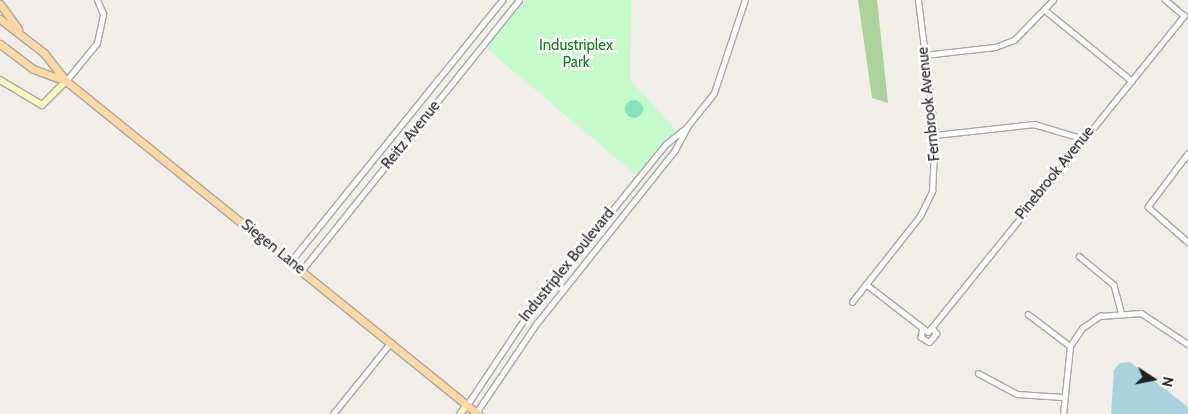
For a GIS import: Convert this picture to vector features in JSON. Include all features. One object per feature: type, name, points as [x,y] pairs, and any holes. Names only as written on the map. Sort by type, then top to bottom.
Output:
[{"type":"main road","points":[[0,4],[24,38]]},
{"type":"main road","name":"Siegen Lane","points":[[0,19],[44,53],[66,81],[391,342],[476,414]]},
{"type":"main road","name":"Siegen Lane","points":[[0,44],[33,69],[66,81]]},
{"type":"street","points":[[0,80],[42,105],[66,81],[100,35],[103,14],[97,0]]},
{"type":"street","name":"Reitz Avenue","points":[[291,261],[502,0]]},
{"type":"street","name":"Reitz Avenue","points":[[302,270],[519,0]]},
{"type":"street","name":"Industriplex Boulevard","points":[[476,414],[537,323],[675,150],[687,127],[718,85],[745,0]]},
{"type":"street","name":"Fernbrook Avenue","points":[[852,302],[920,216],[932,191],[934,134],[918,0]]},
{"type":"street","points":[[924,55],[995,47],[1014,40],[1053,0]]},
{"type":"street","name":"Pinebrook Avenue","points":[[923,328],[928,332],[932,328],[1081,138],[1132,81],[1184,16],[1165,0]]},
{"type":"street","points":[[1045,10],[1132,81]]},
{"type":"street","points":[[934,134],[1034,124],[1081,138]]},
{"type":"street","name":"Industriplex Boulevard","points":[[460,414],[527,315],[666,144],[687,127]]},
{"type":"street","points":[[1188,154],[1148,207],[1188,242]]},
{"type":"street","points":[[1079,256],[1114,285],[1121,311]]},
{"type":"street","points":[[866,284],[923,328],[921,337],[929,342],[936,334],[932,328]]},
{"type":"street","points":[[1063,414],[1063,396],[1070,346],[1091,321],[1121,311],[1152,317],[1186,342],[1188,336]]},
{"type":"street","points":[[1028,314],[1070,346]]},
{"type":"street","points":[[333,414],[391,342]]},
{"type":"street","points":[[978,373],[992,385],[1017,394],[1063,396]]},
{"type":"green space","name":"Industriplex Park","points":[[524,0],[631,0],[630,80],[676,130],[636,175],[486,48]]},
{"type":"green space","points":[[858,0],[877,0],[888,103],[872,98]]},
{"type":"green space","points":[[634,100],[640,103],[643,109],[640,115],[634,118],[628,115],[625,109],[628,103]]},
{"type":"water","points":[[1130,362],[1188,407],[1188,414],[1111,414],[1114,370],[1120,363]]}]
